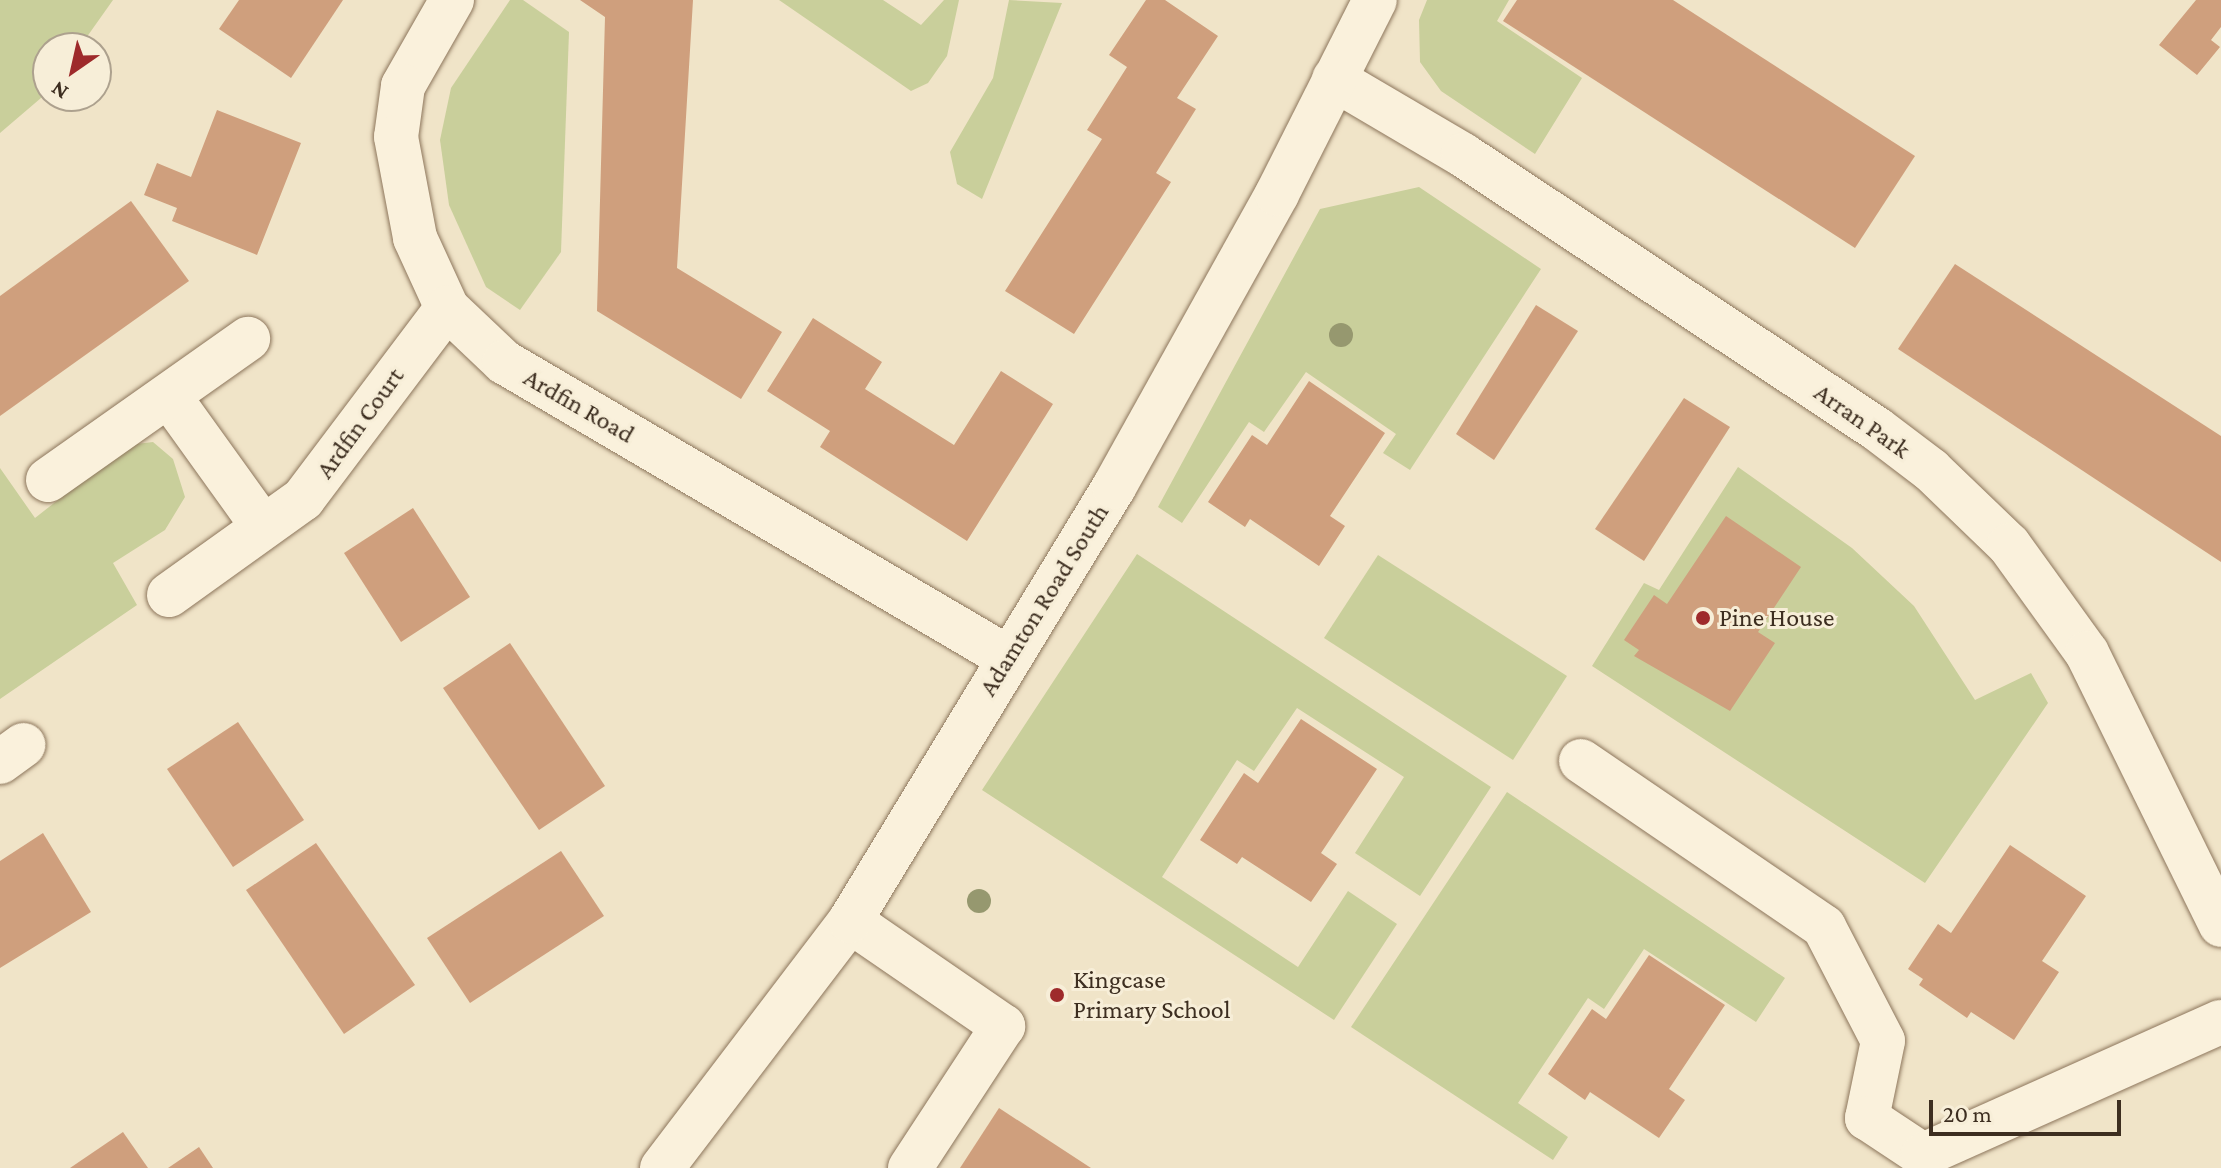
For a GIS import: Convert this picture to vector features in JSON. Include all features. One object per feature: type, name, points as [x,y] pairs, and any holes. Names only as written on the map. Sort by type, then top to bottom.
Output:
[{"type":"street","name":"Ardfin Road","points":[[452,0],[403,86],[396,137],[415,238],[447,308],[504,362],[1007,657]]},
{"type":"street","name":"Adamton Road South","points":[[662,1168],[850,921],[1007,657],[1114,487],[1270,207],[1375,0]]},
{"type":"street","name":"Arran Park","points":[[1334,79],[1463,155],[1877,429],[1931,470],[2009,545],[2087,653],[2221,925]]},
{"type":"street","name":"Ardfin Court","points":[[169,595],[303,499],[447,308]]},
{"type":"street","points":[[48,480],[248,339]]},
{"type":"street","points":[[169,396],[263,527]]},
{"type":"street","points":[[1581,761],[1824,927],[1883,1041],[1867,1118],[1923,1155],[2221,1022]]},
{"type":"street","points":[[850,921],[1003,1026],[910,1168]]},
{"type":"green space","points":[[0,0],[113,0],[90,32],[32,32],[32,106],[0,133]]},
{"type":"green space","points":[[510,0],[523,0],[569,32],[561,252],[520,310],[486,287],[449,205],[440,140],[451,88]]},
{"type":"green space","points":[[779,0],[883,0],[921,25],[944,0],[959,0],[947,56],[928,83],[911,91]]},
{"type":"green space","points":[[1009,0],[1062,3],[982,199],[957,184],[950,152],[993,78]]},
{"type":"green space","points":[[1427,0],[1509,0],[1497,21],[1582,78],[1535,154],[1441,91],[1420,62],[1419,20]]},
{"type":"green space","points":[[1419,187],[1541,269],[1410,470],[1383,453],[1396,434],[1306,372],[1264,432],[1249,422],[1182,523],[1158,507],[1320,209]]},
{"type":"green space","points":[[153,442],[173,459],[185,497],[165,530],[113,563],[137,605],[0,699],[0,468],[35,518],[128,445]]},
{"type":"green space","points":[[1738,467],[1852,548],[1914,606],[1975,700],[2031,673],[2048,703],[1925,883],[1592,666],[1644,583],[1659,590]]},
{"type":"green space","points":[[1137,554],[1491,787],[1420,896],[1355,853],[1404,777],[1297,708],[1254,771],[1237,760],[1162,877],[1298,967],[1348,891],[1397,924],[1334,1020],[982,790]]},
{"type":"green space","points":[[1378,555],[1567,676],[1513,760],[1324,638]]},
{"type":"green space","points":[[1507,792],[1785,978],[1756,1022],[1644,949],[1604,1009],[1588,998],[1518,1103],[1568,1137],[1553,1160],[1351,1027]]},
{"type":"building","points":[[239,0],[343,0],[291,78],[219,29]]},
{"type":"building","points":[[580,0],[693,0],[677,268],[782,332],[741,399],[597,311],[605,17]]},
{"type":"building","points":[[1146,0],[1165,0],[1218,36],[1177,98],[1196,109],[1156,173],[1171,182],[1074,334],[1005,291],[1102,139],[1087,130],[1127,67],[1109,55]]},
{"type":"building","points":[[1517,0],[1673,0],[1915,156],[1855,248],[1503,21]]},
{"type":"building","points":[[2196,0],[2221,0],[2221,27],[2211,40],[2220,47],[2197,75],[2159,45]]},
{"type":"building","points":[[217,110],[301,143],[257,255],[172,221],[177,208],[144,195],[157,163],[191,177]]},
{"type":"building","points":[[131,201],[189,281],[0,416],[0,296]]},
{"type":"building","points":[[1955,264],[2221,436],[2221,562],[1898,349]]},
{"type":"building","points":[[1536,305],[1578,331],[1494,460],[1456,434]]},
{"type":"building","points":[[813,318],[882,362],[865,389],[954,445],[1001,371],[1053,404],[967,541],[820,447],[830,431],[767,391]]},
{"type":"building","points":[[1309,381],[1385,433],[1330,516],[1345,526],[1319,566],[1250,519],[1245,527],[1208,502],[1252,435],[1267,445]]},
{"type":"building","points":[[1684,398],[1730,427],[1644,561],[1595,529]]},
{"type":"building","points":[[413,508],[470,597],[401,642],[344,553]]},
{"type":"building","name":"Pine House","points":[[1726,516],[1801,567],[1758,632],[1775,643],[1730,711],[1634,656],[1639,650],[1624,640],[1654,595],[1667,604]]},
{"type":"building","points":[[510,643],[605,786],[539,830],[443,688]]},
{"type":"building","points":[[1301,719],[1377,769],[1321,853],[1337,864],[1311,902],[1242,857],[1237,864],[1200,840],[1244,773],[1258,783]]},
{"type":"building","points":[[238,722],[304,820],[233,867],[167,769]]},
{"type":"building","points":[[43,833],[91,912],[0,968],[0,861]]},
{"type":"building","points":[[316,843],[415,985],[344,1034],[246,890]]},
{"type":"building","points":[[2010,845],[2086,896],[2042,961],[2059,972],[2014,1040],[1971,1012],[1967,1018],[1919,985],[1923,979],[1908,969],[1938,924],[1951,933]]},
{"type":"building","points":[[561,851],[604,916],[470,1003],[427,938]]},
{"type":"building","points":[[1649,955],[1725,1005],[1669,1089],[1685,1100],[1659,1138],[1590,1092],[1585,1100],[1548,1074],[1592,1009],[1606,1019]]},
{"type":"building","points":[[999,1108],[1091,1168],[960,1168]]},
{"type":"building","points":[[123,1132],[148,1168],[70,1168]]},
{"type":"building","points":[[199,1147],[213,1168],[168,1168]]},
{"type":"place","name":"Pine House","points":[[1703,618]]},
{"type":"place","name":"Kingcase Primary School","points":[[1057,995]]}]
